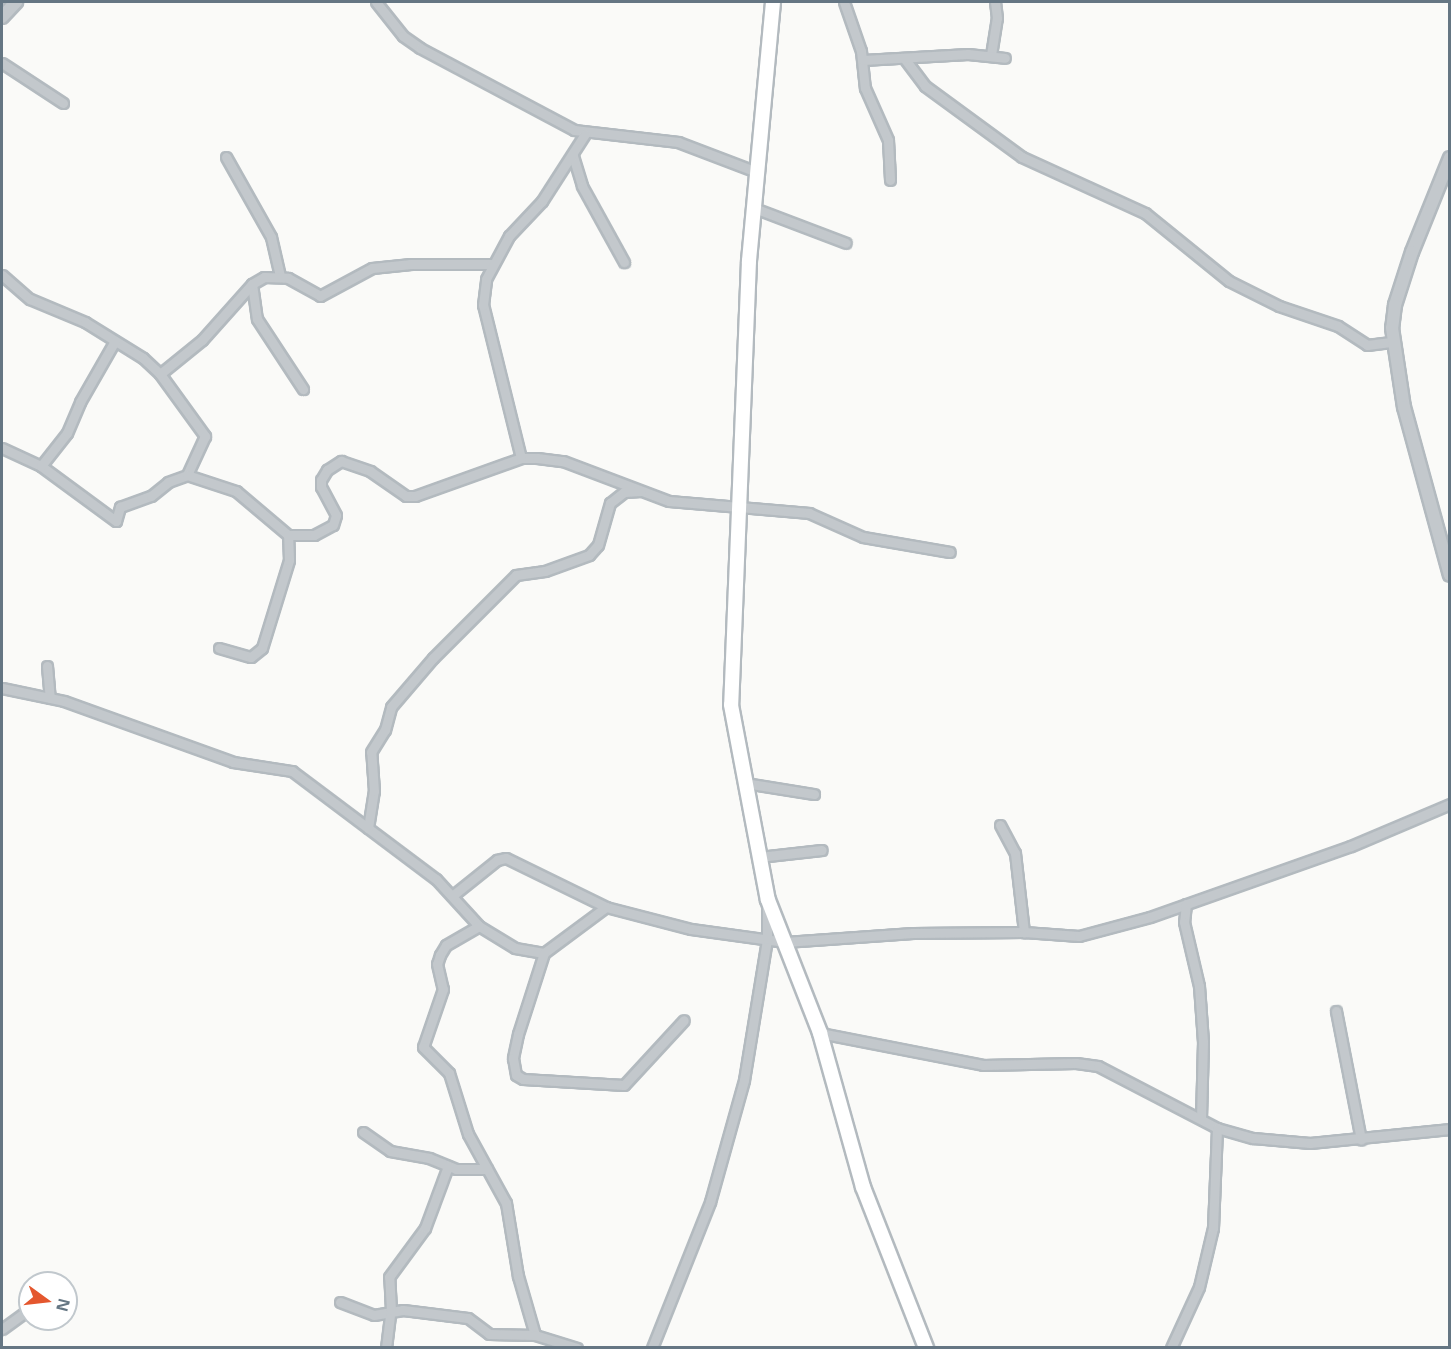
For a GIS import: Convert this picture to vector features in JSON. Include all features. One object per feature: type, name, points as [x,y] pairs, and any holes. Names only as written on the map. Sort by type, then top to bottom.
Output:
[{"type":"main road","points":[[773,2],[754,208],[738,506],[731,705],[768,900],[820,1033],[863,1187],[926,1347]]},
{"type":"street","points":[[2,17],[16,2]]},
{"type":"street","points":[[376,2],[403,36],[420,48],[585,134],[678,142],[758,172]]},
{"type":"street","points":[[844,2],[862,60],[865,88],[888,140],[890,180]]},
{"type":"street","points":[[991,55],[997,18],[994,2]]},
{"type":"street","points":[[862,60],[991,55],[1005,58]]},
{"type":"street","points":[[904,58],[925,86],[1022,157],[1082,186],[1125,201],[1229,281],[1279,306],[1338,326],[1366,345],[1393,342]]},
{"type":"street","points":[[2,63],[63,103]]},
{"type":"street","points":[[521,458],[483,305],[492,264],[509,236],[542,201],[585,134]]},
{"type":"street","points":[[573,156],[582,186],[624,262]]},
{"type":"street","points":[[226,157],[271,237],[280,276]]},
{"type":"street","points":[[1448,566],[1404,407],[1393,342],[1395,305],[1449,158]]},
{"type":"street","points":[[754,208],[846,243]]},
{"type":"street","points":[[160,374],[202,340],[252,284],[280,276],[320,297],[372,268],[411,264],[492,264]]},
{"type":"street","points":[[2,275],[30,299],[86,322],[160,374],[205,436],[187,475]]},
{"type":"street","points":[[252,284],[257,319],[303,389]]},
{"type":"street","points":[[41,466],[67,433],[80,402],[115,341]]},
{"type":"street","points":[[2,448],[41,466],[116,521],[120,507],[151,496],[168,482],[187,475],[236,491],[288,536],[314,535],[333,525],[336,514],[321,480],[327,470],[341,461],[369,471],[406,496],[415,496],[521,458],[563,461],[669,501],[809,513],[863,537],[950,552]]},
{"type":"street","points":[[368,828],[374,791],[371,752],[385,730],[391,707],[433,658],[516,575],[545,571],[589,555],[598,545],[610,503],[624,492],[646,491]]},
{"type":"street","points":[[219,648],[251,657],[262,648],[289,560],[288,536]]},
{"type":"street","points":[[47,666],[50,698]]},
{"type":"street","points":[[2,688],[50,698],[233,762],[292,771],[368,828],[452,896],[478,926],[515,948],[544,953]]},
{"type":"street","points":[[745,783],[814,794]]},
{"type":"street","points":[[452,896],[497,860],[506,858],[606,908],[692,929],[785,942],[913,933],[1088,934],[1186,904],[1351,846],[1449,804]]},
{"type":"street","points":[[1000,825],[1015,853],[1024,904],[1024,932]]},
{"type":"street","points":[[759,857],[822,850]]},
{"type":"street","points":[[652,1347],[710,1202],[744,1080],[767,939],[768,900]]},
{"type":"street","points":[[1186,904],[1184,922],[1198,986],[1203,1042],[1201,1117]]},
{"type":"street","points":[[606,908],[544,953],[513,1058],[516,1075],[523,1079],[624,1085],[684,1020]]},
{"type":"street","points":[[478,926],[446,945],[440,955],[437,964],[443,989],[423,1047],[448,1073],[456,1106],[506,1203],[518,1276],[535,1335]]},
{"type":"street","points":[[1336,1011],[1361,1140]]},
{"type":"street","points":[[820,1033],[983,1065],[1076,1063],[1098,1066],[1201,1117],[1217,1128],[1253,1138],[1310,1143],[1361,1140],[1449,1129]]},
{"type":"street","points":[[1172,1347],[1199,1287],[1213,1228],[1217,1128]]},
{"type":"street","points":[[363,1132],[390,1151],[448,1166],[487,1169]]},
{"type":"street","points":[[386,1347],[391,1310],[389,1277],[425,1228],[448,1166]]},
{"type":"street","points":[[340,1302],[366,1314],[391,1310],[468,1318],[489,1334],[535,1335],[578,1347]]},
{"type":"street","points":[[2,1329],[18,1318]]}]
